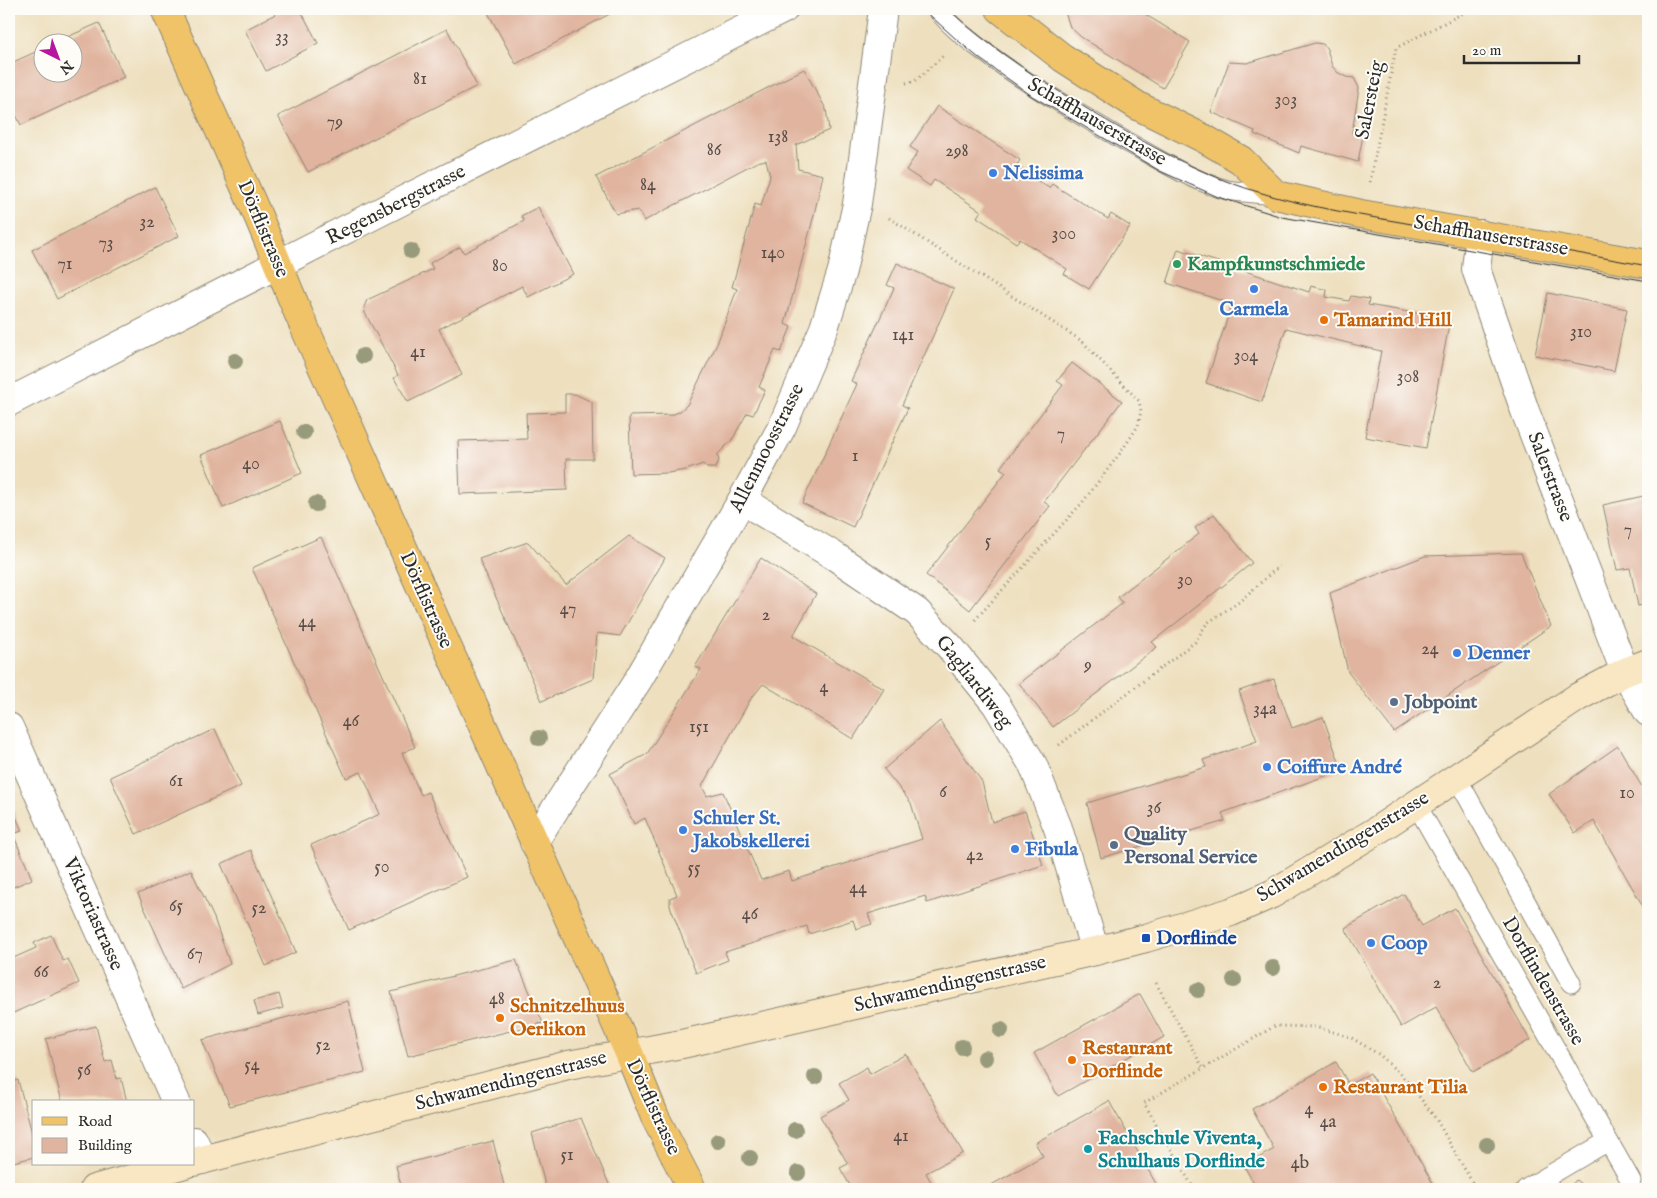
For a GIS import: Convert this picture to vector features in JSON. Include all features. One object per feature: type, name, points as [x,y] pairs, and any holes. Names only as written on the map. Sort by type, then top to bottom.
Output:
[{"type":"main road","name":"Dörflistrasse","points":[[165,9],[279,265],[299,315],[629,1053],[655,1117],[692,1189]]},
{"type":"main road","name":"Schaffhauserstrasse","points":[[1000,9],[1063,58],[1138,106],[1205,139],[1241,160],[1276,195],[1362,214],[1648,264]]},
{"type":"street","name":"Regensbergstrasse","points":[[9,402],[784,9]]},
{"type":"street","name":"Allenmoosstrasse","points":[[534,842],[638,680],[742,500],[782,427],[824,328],[842,271],[857,204],[883,9]]},
{"type":"street","name":"Salerstrasse","points":[[1480,234],[1476,269],[1525,411],[1636,668],[1648,712]]},
{"type":"street","name":"Gagliardiweg","points":[[742,500],[836,558],[917,612],[950,647],[996,704],[1033,765],[1058,828],[1095,951]]},
{"type":"street","name":"Schwamendingenstrasse","points":[[195,1157],[568,1065],[690,1042],[1095,951],[1146,938],[1231,912],[1272,894],[1376,831],[1578,697],[1636,668]]},
{"type":"street","name":"Viktoriastrasse","points":[[9,727],[175,1100]]},
{"type":"street","name":"Schwamendingenstrasse","points":[[94,1189],[166,1166]]},
{"type":"lane","name":"Schaffhauserstrasse","points":[[938,9],[964,36],[1032,85],[1078,114],[1164,162],[1203,181],[1227,190],[1276,195]]},
{"type":"lane","points":[[1457,778],[1571,983]]},
{"type":"lane","name":"Dorflindenstrasse","points":[[1416,804],[1631,1181]]},
{"type":"lane","points":[[1526,1189],[1608,1140]]},
{"type":"path","name":"Salersteig","points":[[1369,182],[1396,48],[1471,9]]},
{"type":"path","points":[[915,81],[948,52]]},
{"type":"path","points":[[889,218],[1082,341],[1139,401],[1141,411],[1138,426],[1082,503],[950,647]]},
{"type":"path","points":[[1033,765],[1195,642],[1207,623],[1239,602],[1279,566]]},
{"type":"path","points":[[1156,983],[1204,1068]]},
{"type":"path","points":[[1194,1189],[1144,1102],[1275,1026],[1316,1027],[1350,1037],[1380,1055],[1410,1083],[1436,1119],[1476,1189]]},
{"type":"green space","points":[[1648,358],[1648,414],[1641,387]]},
{"type":"building","points":[[285,9],[300,9],[318,43],[266,71],[245,30]]},
{"type":"building","points":[[486,9],[619,9],[516,64]]},
{"type":"building","points":[[1064,9],[1149,9],[1146,15],[1190,42],[1163,88],[1081,37],[1070,27]]},
{"type":"building","points":[[99,23],[124,77],[21,125],[9,104],[9,64],[32,54],[32,82],[82,82],[82,32],[79,32]]},
{"type":"building","points":[[447,29],[477,86],[308,172],[278,116]]},
{"type":"building","points":[[1315,43],[1323,44],[1327,49],[1332,66],[1337,72],[1346,77],[1354,78],[1359,88],[1352,133],[1363,135],[1358,162],[1301,146],[1299,153],[1254,134],[1255,131],[1211,112],[1229,62],[1247,63]]},
{"type":"building","points":[[804,69],[826,109],[829,130],[796,145],[798,169],[823,175],[785,324],[791,327],[781,352],[775,350],[759,387],[765,390],[753,415],[747,413],[732,440],[717,455],[719,460],[716,468],[707,468],[703,464],[686,470],[668,473],[631,474],[629,416],[671,415],[679,412],[687,405],[717,344],[737,289],[732,287],[755,204],[761,206],[770,176],[766,160],[757,162],[644,221],[638,210],[616,214],[596,177]]},
{"type":"building","points":[[937,106],[1020,160],[1016,167],[1049,188],[1052,184],[1108,219],[1111,214],[1130,226],[1089,289],[1064,274],[1067,269],[1020,239],[1016,243],[977,217],[981,211],[934,180],[930,186],[906,170],[918,152],[910,147]]},
{"type":"building","points":[[155,187],[179,236],[57,299],[32,250]]},
{"type":"building","points":[[538,207],[573,274],[528,297],[522,286],[439,329],[462,375],[408,402],[394,378],[398,375],[365,313],[364,307],[367,300],[433,269],[430,263],[460,247],[464,253],[524,221],[521,216]]},
{"type":"building","points":[[1178,249],[1309,292],[1311,286],[1327,290],[1326,297],[1349,301],[1351,296],[1369,299],[1368,305],[1450,319],[1426,448],[1365,437],[1381,351],[1286,328],[1262,402],[1206,383],[1232,304],[1167,283]]},
{"type":"building","points":[[897,263],[954,289],[902,405],[908,408],[853,527],[802,503],[857,384],[851,381],[894,288],[887,285]]},
{"type":"building","points":[[1548,293],[1627,309],[1614,371],[1535,355]]},
{"type":"building","points":[[1072,363],[1122,401],[1044,502],[1050,506],[970,610],[926,575],[1006,472],[1000,468],[1063,385],[1057,381]]},
{"type":"building","points":[[565,394],[575,394],[592,402],[593,459],[566,459],[567,490],[460,494],[458,441],[527,439],[526,413],[565,412]]},
{"type":"building","points":[[280,421],[302,473],[223,508],[201,455]]},
{"type":"building","points":[[1648,495],[1648,604],[1638,606],[1630,568],[1617,570],[1603,505]]},
{"type":"building","points":[[1214,514],[1252,563],[1152,642],[1157,647],[1053,727],[1019,683],[1123,603],[1118,597],[1199,534],[1195,528]]},
{"type":"building","points":[[629,536],[665,558],[620,636],[597,633],[593,679],[542,701],[479,559],[528,542],[566,585]]},
{"type":"building","points":[[321,537],[415,747],[402,753],[421,795],[428,792],[467,877],[349,930],[311,845],[380,814],[361,772],[346,778],[252,568]]},
{"type":"building","points":[[1521,553],[1551,626],[1394,732],[1348,672],[1330,593],[1425,556]]},
{"type":"building","points":[[761,558],[816,594],[793,636],[884,689],[853,739],[763,684],[750,700],[702,786],[707,796],[723,792],[761,880],[789,871],[792,881],[922,839],[911,803],[884,769],[940,721],[982,782],[992,822],[1025,811],[1043,865],[927,903],[925,896],[868,914],[872,924],[856,929],[853,920],[809,934],[807,926],[725,952],[728,960],[696,973],[670,906],[670,898],[677,895],[645,818],[634,824],[610,774],[647,754],[701,669],[695,667]]},
{"type":"building","points":[[1274,679],[1292,728],[1323,717],[1342,770],[1222,813],[1225,821],[1101,858],[1087,803],[1206,767],[1203,760],[1257,741],[1239,691]]},
{"type":"building","points":[[215,729],[241,786],[136,834],[110,777]]},
{"type":"building","points":[[1618,746],[1648,797],[1648,915],[1594,821],[1575,833],[1549,794]]},
{"type":"building","points":[[9,801],[22,831],[13,834],[32,879],[9,889]]},
{"type":"building","points":[[251,850],[296,952],[266,966],[221,864]]},
{"type":"building","points":[[191,870],[214,918],[230,964],[181,989],[138,894]]},
{"type":"building","points":[[1404,894],[1422,926],[1455,908],[1530,1040],[1473,1072],[1436,1007],[1401,1027],[1345,928]]},
{"type":"building","points":[[51,935],[63,961],[68,959],[79,983],[9,1015],[9,960],[36,948],[34,943]]},
{"type":"building","points":[[516,960],[543,1023],[408,1056],[391,992]]},
{"type":"building","points":[[279,994],[283,1008],[258,1015],[254,1001]]},
{"type":"building","points":[[1140,994],[1164,1037],[1058,1096],[1034,1053]]},
{"type":"building","points":[[348,1001],[365,1072],[230,1106],[202,1040]]},
{"type":"building","points":[[96,1026],[105,1062],[112,1060],[117,1079],[121,1078],[126,1100],[61,1100],[46,1039]]},
{"type":"building","points":[[906,1054],[963,1153],[926,1173],[935,1189],[852,1189],[840,1168],[848,1164],[820,1116],[849,1100],[839,1083],[867,1067],[870,1074]]},
{"type":"building","points":[[1336,1062],[1349,1085],[1370,1073],[1436,1189],[1257,1189],[1244,1166],[1274,1149],[1252,1109]]},
{"type":"building","points":[[18,1080],[32,1133],[32,1157],[9,1163],[9,1083]]},
{"type":"building","name":"Fachschule Viventa, Schulhaus Dorflinde","points":[[1109,1101],[1159,1189],[984,1189],[1043,1156],[1035,1143]]},
{"type":"building","points":[[581,1118],[611,1189],[546,1189],[532,1133]]},
{"type":"building","points":[[493,1141],[505,1189],[402,1189],[396,1166]]},
{"type":"building","points":[[1576,1180],[1587,1189],[1568,1189]]},
{"type":"building","points":[[337,1183],[338,1189],[312,1189]]},
{"type":"tram line","points":[[923,9],[980,59],[1032,96],[1160,171],[1218,197],[1282,217],[1648,281]]},
{"type":"tram line","points":[[948,9],[1001,53],[1097,115],[1174,158],[1234,184],[1275,197],[1338,211],[1648,266]]},
{"type":"place","name":"Nelissima","points":[[993,173]]},
{"type":"place","name":"Kampfkunstschmiede","points":[[1177,264]]},
{"type":"place","name":"Carmela","points":[[1254,289]]},
{"type":"place","name":"Tamarind Hill","points":[[1324,320]]},
{"type":"place","name":"Denner","points":[[1457,653]]},
{"type":"place","name":"Jobpoint","points":[[1394,702]]},
{"type":"place","name":"Coiffure André","points":[[1267,767]]},
{"type":"place","name":"Schuler St. Jakobskellerei","points":[[683,830]]},
{"type":"place","name":"Quality Personal Service","points":[[1114,845]]},
{"type":"place","name":"Fibula","points":[[1015,849]]},
{"type":"place","name":"Dorflinde","points":[[1146,938]]},
{"type":"place","name":"Coop","points":[[1371,943]]},
{"type":"place","name":"Schnitzelhuus Oerlikon","points":[[500,1018]]},
{"type":"place","name":"Restaurant Dorflinde","points":[[1072,1060]]},
{"type":"place","name":"Restaurant Tilia","points":[[1323,1087]]},
{"type":"place","name":"Fachschule Viventa, Schulhaus Dorflinde","points":[[1088,1149]]}]
